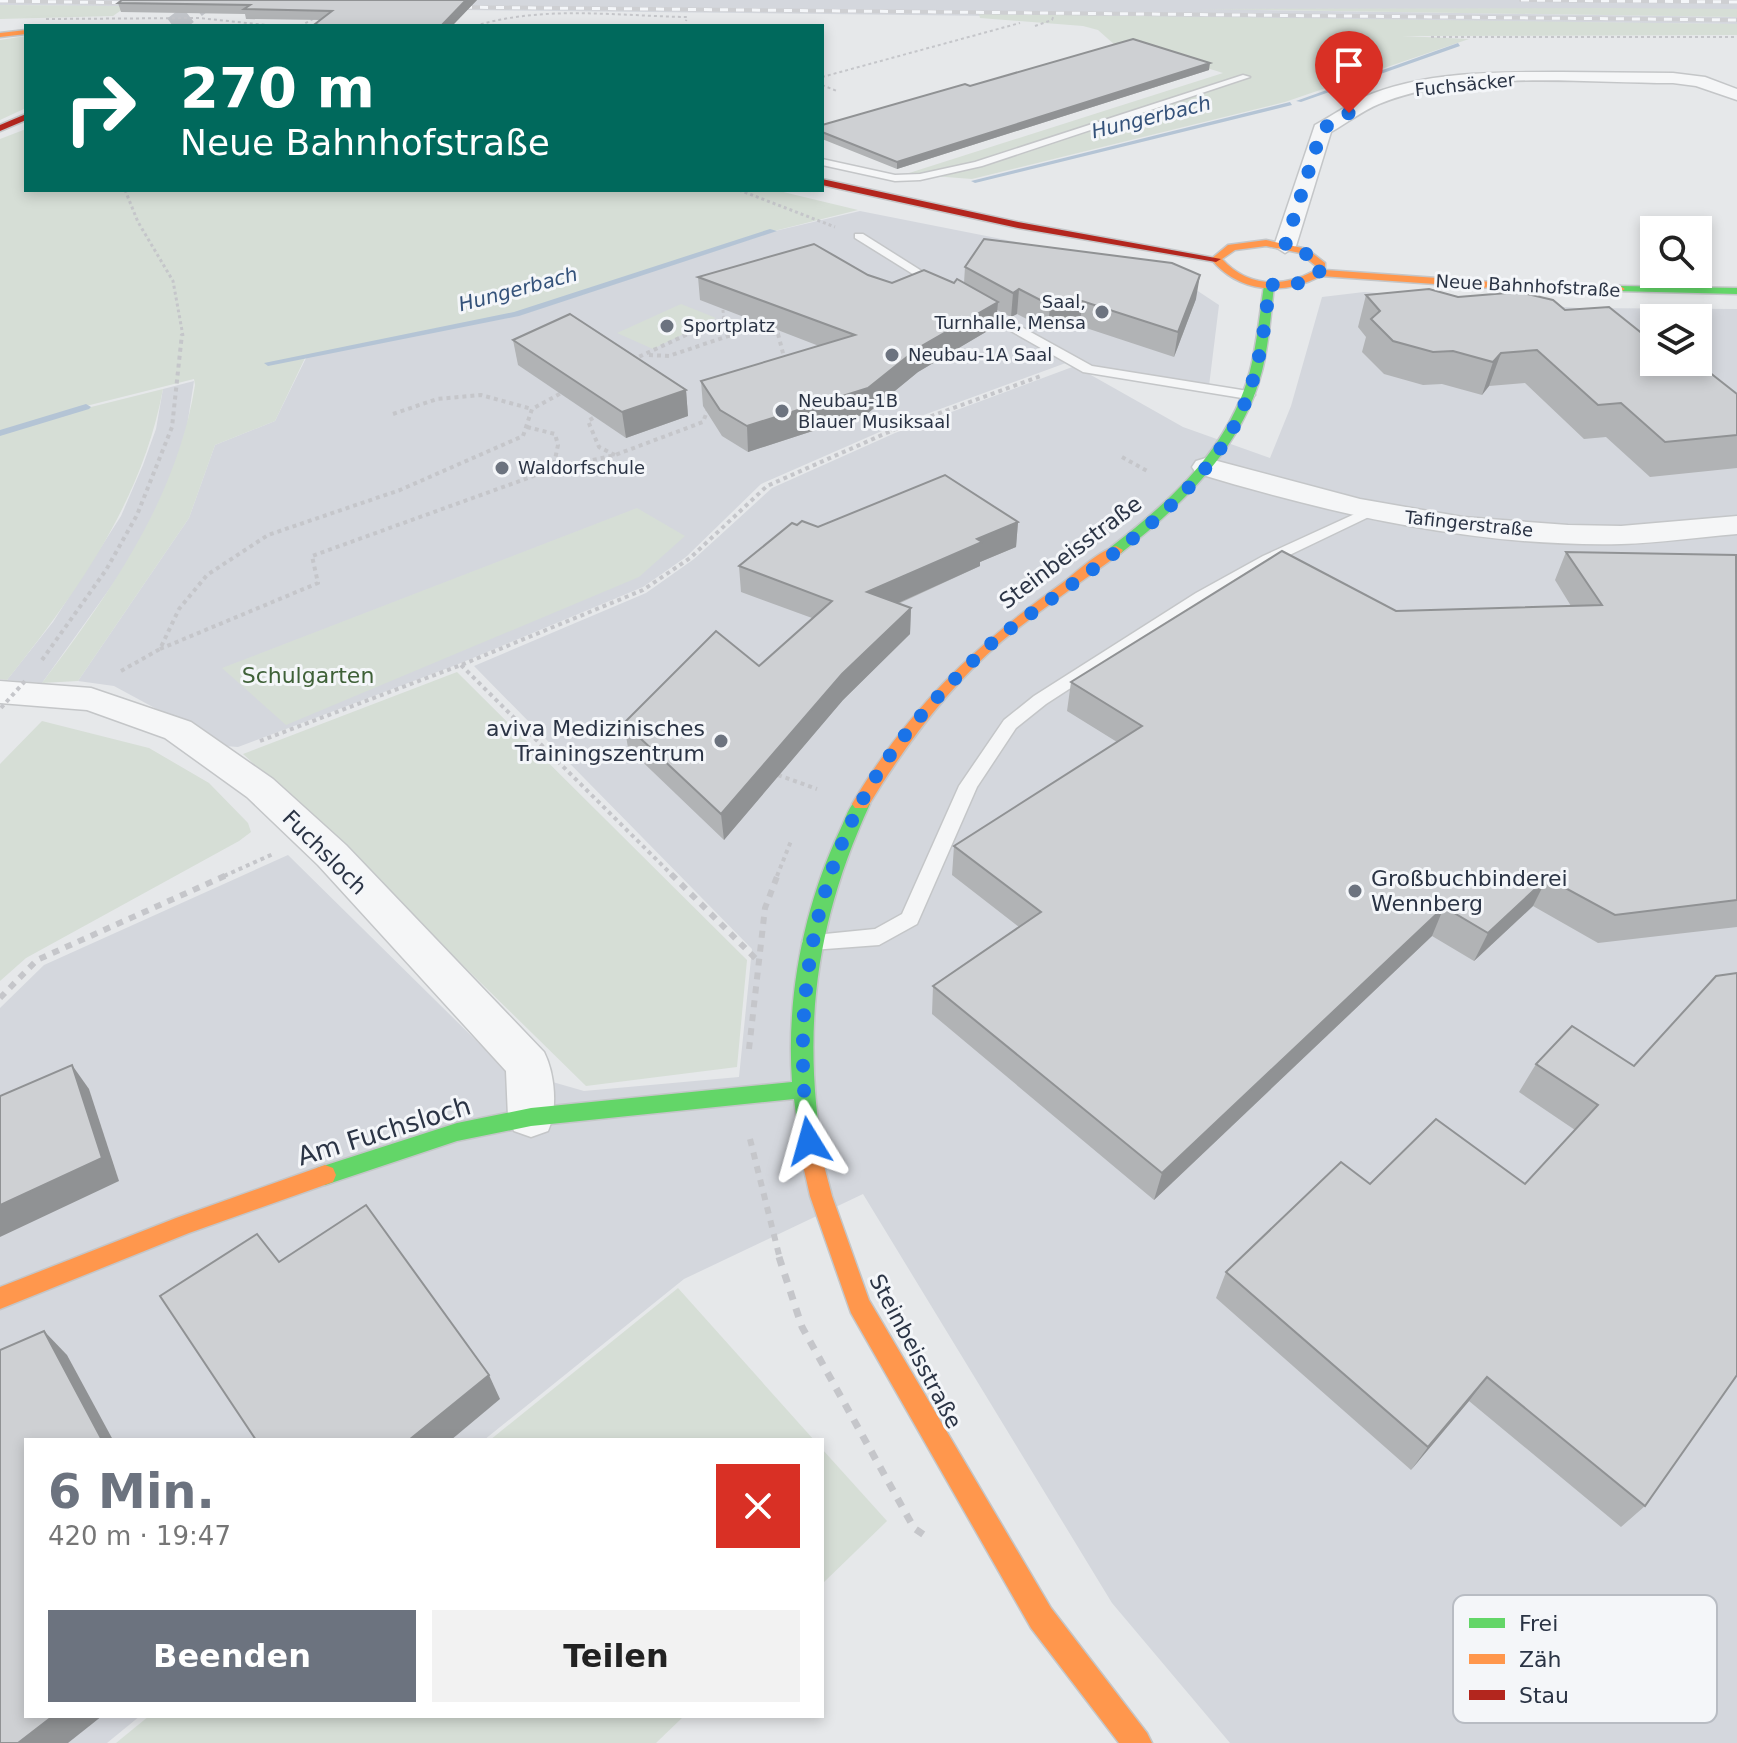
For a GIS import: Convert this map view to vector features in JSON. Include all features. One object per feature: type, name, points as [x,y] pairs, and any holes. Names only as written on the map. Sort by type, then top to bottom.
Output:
[{"type":"street","points":[[0,34],[24,29]]},
{"type":"street","name":"Fuchsäcker","points":[[1285,246],[1322,129],[1376,98],[1434,84],[1524,79],[1673,78],[1699,81],[1737,95]]},
{"type":"street","points":[[0,128],[24,118]]},
{"type":"street","name":"Neue Bahnhofstraße","points":[[824,182],[1042,231],[1216,259],[1220,268],[1231,276],[1269,285],[1301,283],[1319,273],[1521,287],[1737,291]]},
{"type":"street","points":[[1216,259],[1231,247],[1266,243],[1285,246],[1314,258],[1321,265],[1319,273]]},
{"type":"street","name":"Steinbeisstraße","points":[[1137,1743],[1041,1618],[859,1305],[821,1196],[802,1090],[804,1002],[812,942],[825,889],[848,828],[876,775],[931,706],[995,640],[1149,525],[1206,467],[1227,439],[1248,395],[1256,371],[1269,285]]},
{"type":"street","name":"Tafingerstraße","points":[[1206,467],[1272,488],[1448,525],[1625,535],[1737,525]]},
{"type":"street","name":"Fuchsloch","points":[[12,694],[91,699],[178,730],[260,788],[313,836],[451,979],[528,1065],[531,1117]]},
{"type":"street","name":"Am Fuchsloch","points":[[0,1298],[184,1225],[389,1152],[457,1132],[531,1117],[802,1090]]},
{"type":"lane","points":[[824,162],[895,178],[920,177],[978,164],[1246,77]]},
{"type":"lane","points":[[859,236],[951,292]]},
{"type":"lane","points":[[964,300],[1088,369],[1248,395]]},
{"type":"lane","points":[[812,942],[879,937],[910,919],[968,786],[1010,724],[1040,700],[1202,596],[1269,559],[1370,511]]},
{"type":"path","points":[[118,17],[128,10]]},
{"type":"path","points":[[307,24],[321,13],[308,13]]},
{"type":"path","points":[[1035,26],[1052,20],[1054,15]]},
{"type":"path","points":[[482,24],[498,19],[541,16],[687,17],[686,21]]},
{"type":"path","points":[[62,24],[118,17],[224,19],[261,24]]},
{"type":"path","points":[[824,76],[1020,23]]},
{"type":"path","points":[[1431,37],[1737,37]]},
{"type":"path","points":[[824,86],[837,91]]},
{"type":"path","points":[[12,694],[71,622],[106,570],[137,515],[172,427],[183,338],[173,281],[138,222],[126,192]]},
{"type":"path","points":[[744,192],[859,236]]},
{"type":"path","points":[[721,299],[724,318]]},
{"type":"path","points":[[724,318],[747,330],[778,334],[788,332]]},
{"type":"path","points":[[619,364],[648,355],[724,318]]},
{"type":"path","points":[[648,355],[669,356],[747,330]]},
{"type":"path","points":[[778,334],[784,359],[791,368]]},
{"type":"path","points":[[217,757],[461,665],[643,590],[690,558],[767,486],[893,430],[1076,363]]},
{"type":"path","points":[[393,414],[437,399],[481,395],[532,409],[572,388]]},
{"type":"path","points":[[91,699],[117,673],[160,649],[318,583],[312,556],[553,469],[615,455],[703,422],[713,397]]},
{"type":"path","points":[[857,405],[893,430]]},
{"type":"path","points":[[611,408],[588,421],[599,447],[615,455]]},
{"type":"path","points":[[160,649],[179,609],[207,575],[268,535],[400,490],[523,436],[532,409]]},
{"type":"path","points":[[527,427],[555,434],[558,445],[553,469]]},
{"type":"path","points":[[1122,457],[1156,475]]},
{"type":"path","points":[[461,665],[757,961],[808,964]]},
{"type":"path","points":[[778,775],[818,789]]},
{"type":"path","points":[[0,998],[37,960],[313,836]]},
{"type":"shaded area","points":[[0,0],[1737,0],[1737,9],[1706,10],[1254,10],[1737,17],[1737,24],[0,5]]},
{"type":"shaded area","name":"Waldorfschule","points":[[860,211],[1169,272],[1219,305],[1209,386],[1090,367],[1074,360],[891,427],[761,484],[686,557],[643,587],[456,665],[238,747],[225,746],[114,686],[78,681],[189,518],[215,445],[275,421],[307,356],[517,316],[775,231]]},
{"type":"shaded area","points":[[1364,292],[1579,308],[1640,308],[1640,376],[1712,376],[1712,309],[1737,309],[1737,1743],[1230,1743],[1112,1603],[863,1194],[684,1279],[486,1438],[24,1438],[24,1718],[138,1718],[107,1743],[0,1743],[0,1008],[44,965],[288,855],[504,1068],[584,1091],[739,1077],[752,949],[474,666],[646,593],[694,559],[772,488],[895,433],[1075,366],[1183,427],[1270,458],[1291,406],[1322,297]]},
{"type":"shaded area","points":[[194,381],[187,426],[176,463],[154,514],[123,570],[42,683],[7,680],[53,622],[121,516],[156,429],[163,389]]},
{"type":"green space","points":[[0,5],[127,6],[113,16],[0,19]]},
{"type":"green space","points":[[1196,9],[1737,9],[1737,17]]},
{"type":"green space","points":[[979,14],[1737,24],[1737,35],[1402,36],[1469,39],[1285,102],[972,179],[906,174],[1223,73],[1143,48],[1116,46],[1098,30],[1083,26],[980,18]]},
{"type":"green space","points":[[24,36],[24,109],[0,120],[0,40]]},
{"type":"green space","points":[[24,130],[24,192],[783,192],[858,210],[774,231],[517,315],[306,356],[275,421],[215,445],[189,518],[78,681],[42,683],[116,579],[157,505],[186,427],[195,385],[194,379],[86,406],[0,432],[0,139]]},
{"type":"green space","name":"Sportplatz","points":[[681,304],[716,318],[653,349],[617,333]]},
{"type":"green space","points":[[163,389],[140,470],[103,544],[33,647],[7,680],[0,679],[0,435]]},
{"type":"green space","name":"Schulgarten","points":[[637,508],[685,536],[639,577],[286,725],[222,668]]},
{"type":"green space","points":[[457,672],[747,960],[737,1067],[586,1086],[243,754]]},
{"type":"green space","points":[[42,721],[149,748],[209,783],[248,823],[251,832],[26,958],[0,981],[0,764]]},
{"type":"green space","points":[[678,1288],[812,1438],[492,1438]]},
{"type":"green space","points":[[824,1451],[887,1521],[824,1582]]},
{"type":"green space","points":[[147,1718],[682,1718],[656,1743],[116,1743]]},
{"type":"building","points":[[122,0],[466,0],[443,24],[315,24],[332,11],[244,9],[250,5],[118,3]]},
{"type":"building","points":[[1133,39],[1210,63],[897,162],[824,133],[824,124],[965,84],[970,86]]},
{"type":"building","points":[[984,239],[1172,263],[1200,275],[1178,332],[1082,301],[1050,305],[1019,289],[1013,293],[965,267]]},
{"type":"building","points":[[814,244],[868,275],[892,283],[924,270],[954,283],[957,279],[998,302],[918,348],[868,388],[747,426],[720,410],[701,381],[855,335],[698,277]]},
{"type":"building","points":[[1429,289],[1458,297],[1519,292],[1553,300],[1565,310],[1609,307],[1640,332],[1640,376],[1712,374],[1737,394],[1737,435],[1665,442],[1621,403],[1598,405],[1537,350],[1501,353],[1493,362],[1453,351],[1433,352],[1393,341],[1371,319],[1380,311],[1366,295]]},
{"type":"building","points":[[570,314],[686,390],[622,412],[513,340]]},
{"type":"building","points":[[945,475],[1018,522],[977,539],[982,542],[867,592],[911,608],[842,674],[721,814],[624,723],[716,631],[759,666],[832,601],[739,566],[792,523],[797,525],[802,521],[818,527]]},
{"type":"building","name":"Großbuchbinderei Wennberg","points":[[1282,551],[1396,611],[1602,605],[1566,552],[1736,555],[1737,900],[1615,915],[1547,878],[1488,933],[1444,907],[1162,1173],[933,986],[1041,912],[954,846],[1142,726],[1071,682]]},
{"type":"building","points":[[1737,973],[1737,1375],[1645,1506],[1487,1377],[1428,1447],[1226,1272],[1341,1162],[1370,1184],[1436,1119],[1525,1184],[1598,1105],[1536,1064],[1572,1026],[1634,1066],[1716,976]]},
{"type":"building","points":[[72,1065],[102,1158],[0,1205],[0,1096]]},
{"type":"building","points":[[366,1205],[489,1375],[411,1438],[255,1438],[160,1296],[257,1234],[279,1262]]},
{"type":"building","points":[[44,1331],[101,1438],[24,1438],[24,1718],[50,1718],[18,1743],[0,1743],[0,1350]]},
{"type":"waterway","name":"Hungerbach","points":[[1299,101],[1458,45]]},
{"type":"waterway","name":"Hungerbach","points":[[975,181],[1290,104]]},
{"type":"waterway","name":"Hungerbach","points":[[268,363],[516,314],[773,231]]},
{"type":"waterway","name":"Hungerbach","points":[[0,433],[86,407]]},
{"type":"tunnel","points":[[176,24],[207,0]]},
{"type":"railway","points":[[1521,0],[1737,2]]},
{"type":"railway","points":[[0,1],[140,3]]},
{"type":"railway","points":[[448,7],[1737,20]]},
{"type":"traffic: fast","points":[[1116,550],[1161,514],[1202,472],[1235,424],[1248,398],[1256,370],[1269,285]]},
{"type":"traffic: fast","points":[[1620,289],[1737,291]]},
{"type":"traffic: fast","points":[[813,1161],[805,1116],[802,1070],[806,978],[826,888],[861,804]]},
{"type":"traffic: fast","points":[[325,1175],[457,1132],[531,1117],[802,1090]]},
{"type":"traffic: slow","points":[[0,35],[24,32]]},
{"type":"traffic: slow","points":[[1266,243],[1303,251],[1321,265],[1319,273],[1293,284],[1264,286],[1237,278],[1216,259],[1232,247],[1266,243]]},
{"type":"traffic: slow","points":[[1319,273],[1521,287],[1620,289]]},
{"type":"traffic: slow","points":[[861,804],[904,738],[979,654],[1116,550]]},
{"type":"traffic: slow","points":[[813,1161],[821,1196],[859,1305],[1041,1618],[1137,1743]]},
{"type":"traffic: slow","points":[[0,1298],[184,1225],[325,1175]]},
{"type":"traffic: jam","points":[[0,128],[24,118]]},
{"type":"traffic: jam","points":[[824,182],[1018,225],[1216,259]]},
{"type":"place","name":"Saal, Turnhalle, Mensa","points":[[1102,312]]},
{"type":"place","name":"Sportplatz","points":[[667,326]]},
{"type":"place","name":"Neubau-1A Saal","points":[[892,355]]},
{"type":"place","name":"Neubau-1B Blauer Musiksaal","points":[[782,411]]},
{"type":"place","name":"Waldorfschule","points":[[502,468]]},
{"type":"place","name":"aviva Medizinisches Trainingszentrum","points":[[721,741]]},
{"type":"place","name":"Großbuchbinderei Wennberg","points":[[1355,891]]},
{"type":"route","points":[[809,1141],[802,1090],[808,964],[825,889],[842,840],[860,804],[890,756],[973,661],[995,640],[1149,525],[1206,467],[1227,439],[1256,371],[1269,285],[1301,283],[1319,273],[1321,265],[1314,258],[1285,246],[1322,129],[1349,113]]}]
